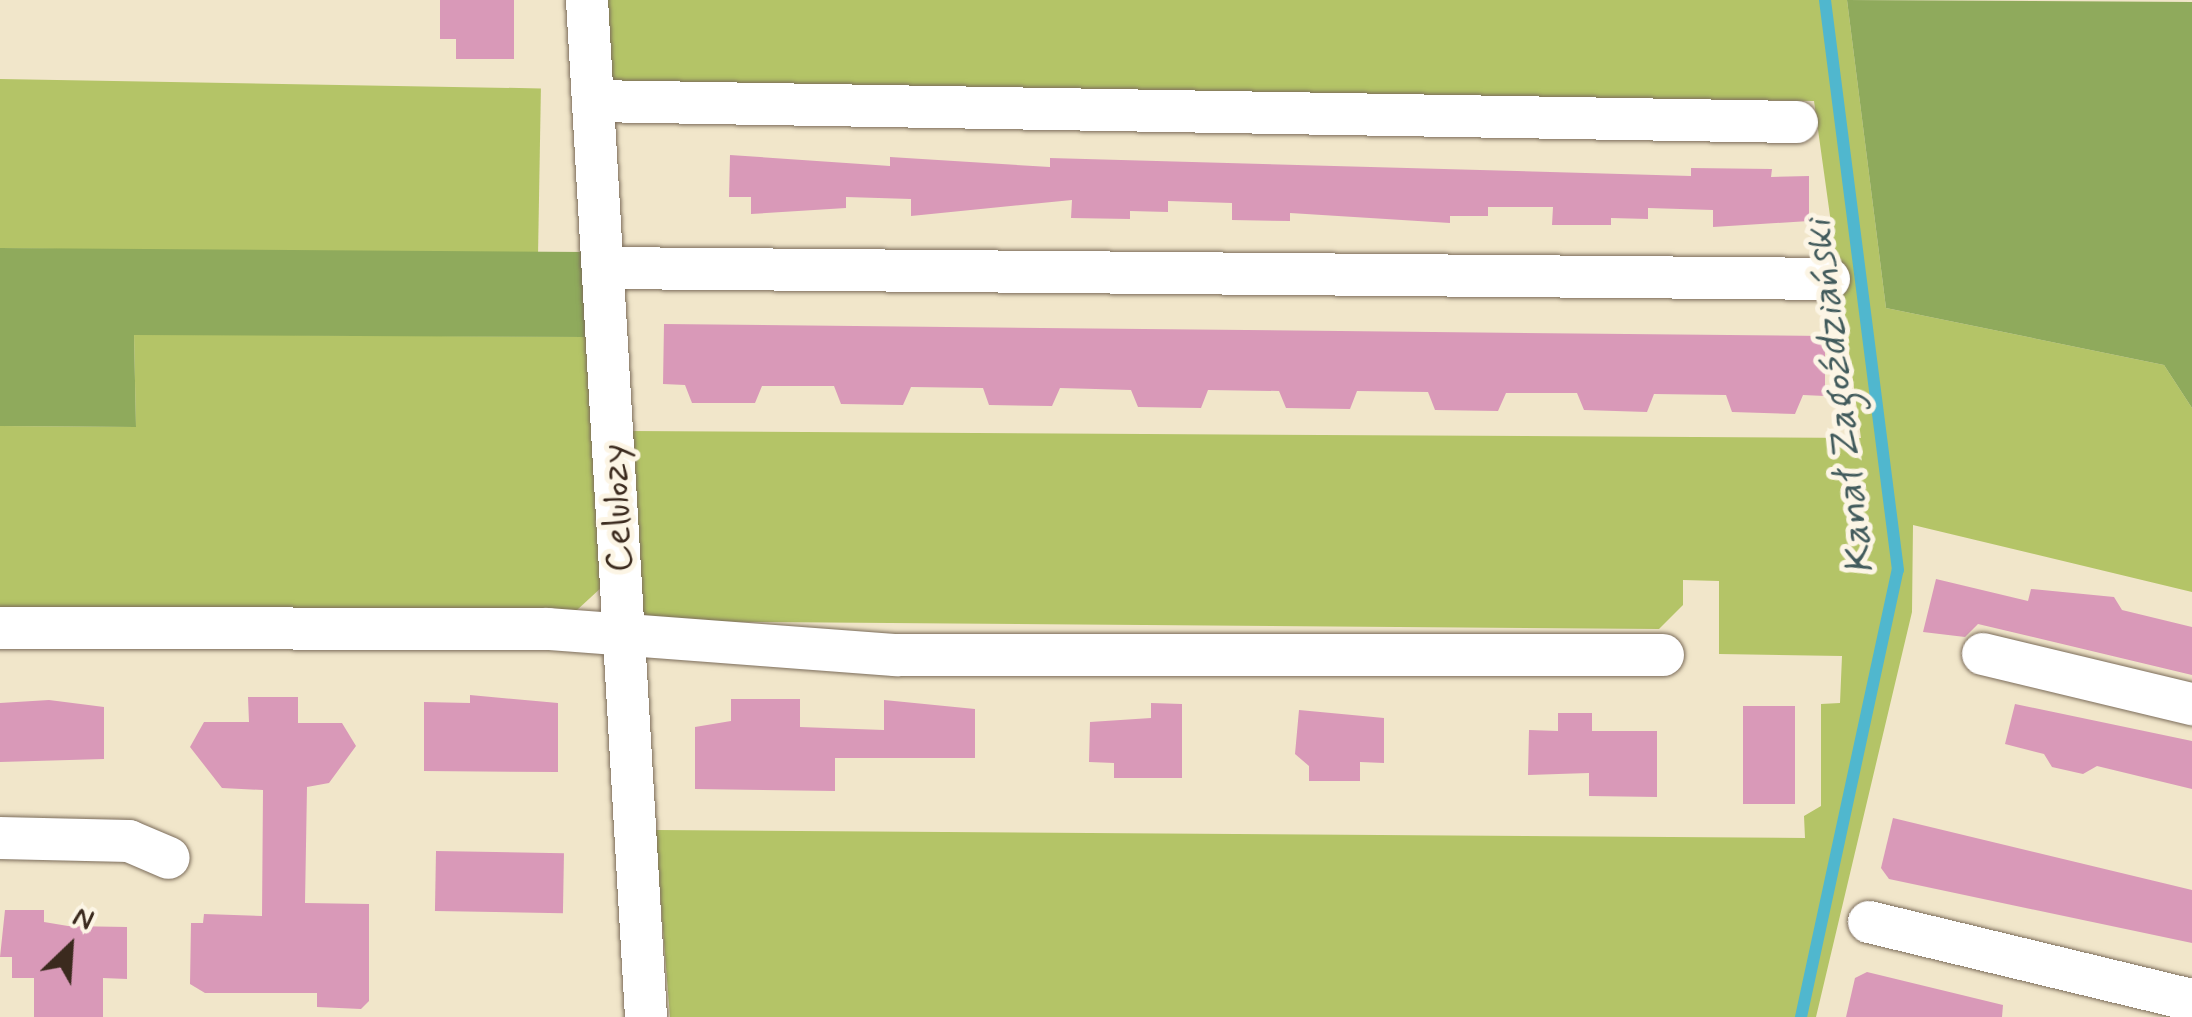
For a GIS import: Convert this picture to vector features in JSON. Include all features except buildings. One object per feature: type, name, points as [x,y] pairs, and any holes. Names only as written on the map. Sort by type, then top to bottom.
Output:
[{"type":"street","name":"Celulozy","points":[[587,0],[646,1017]]},
{"type":"street","points":[[593,102],[1798,122]]},
{"type":"street","points":[[604,268],[1829,279]]},
{"type":"street","points":[[0,628],[626,635],[896,655],[1663,655]]},
{"type":"street","points":[[1983,654],[2192,704]]},
{"type":"street","points":[[0,838],[130,841],[169,858]]},
{"type":"street","points":[[1868,922],[2192,1000]]},
{"type":"green space","points":[[605,0],[1847,0],[1886,308],[2164,365],[2192,408],[2192,592],[1913,525],[1912,612],[1816,1017],[670,1017],[655,830],[1805,838],[1804,816],[1821,806],[1821,704],[1840,703],[1842,656],[1719,654],[1719,581],[1683,580],[1683,605],[1659,629],[641,621],[630,431],[1861,438],[1814,101],[609,86]]},
{"type":"green space","points":[[1847,0],[2192,2],[2192,408],[2164,365],[1886,308]]},
{"type":"green space","points":[[0,79],[541,88],[538,257],[0,248]]},
{"type":"green space","points":[[0,248],[585,252],[588,337],[134,335],[136,427],[0,426]]},
{"type":"green space","points":[[134,334],[588,337],[603,586],[577,610],[548,615],[0,614],[0,426],[136,427]]},
{"type":"waterway","name":"Kanał Zagoździański","points":[[1801,1017],[1898,570],[1825,0]]}]
